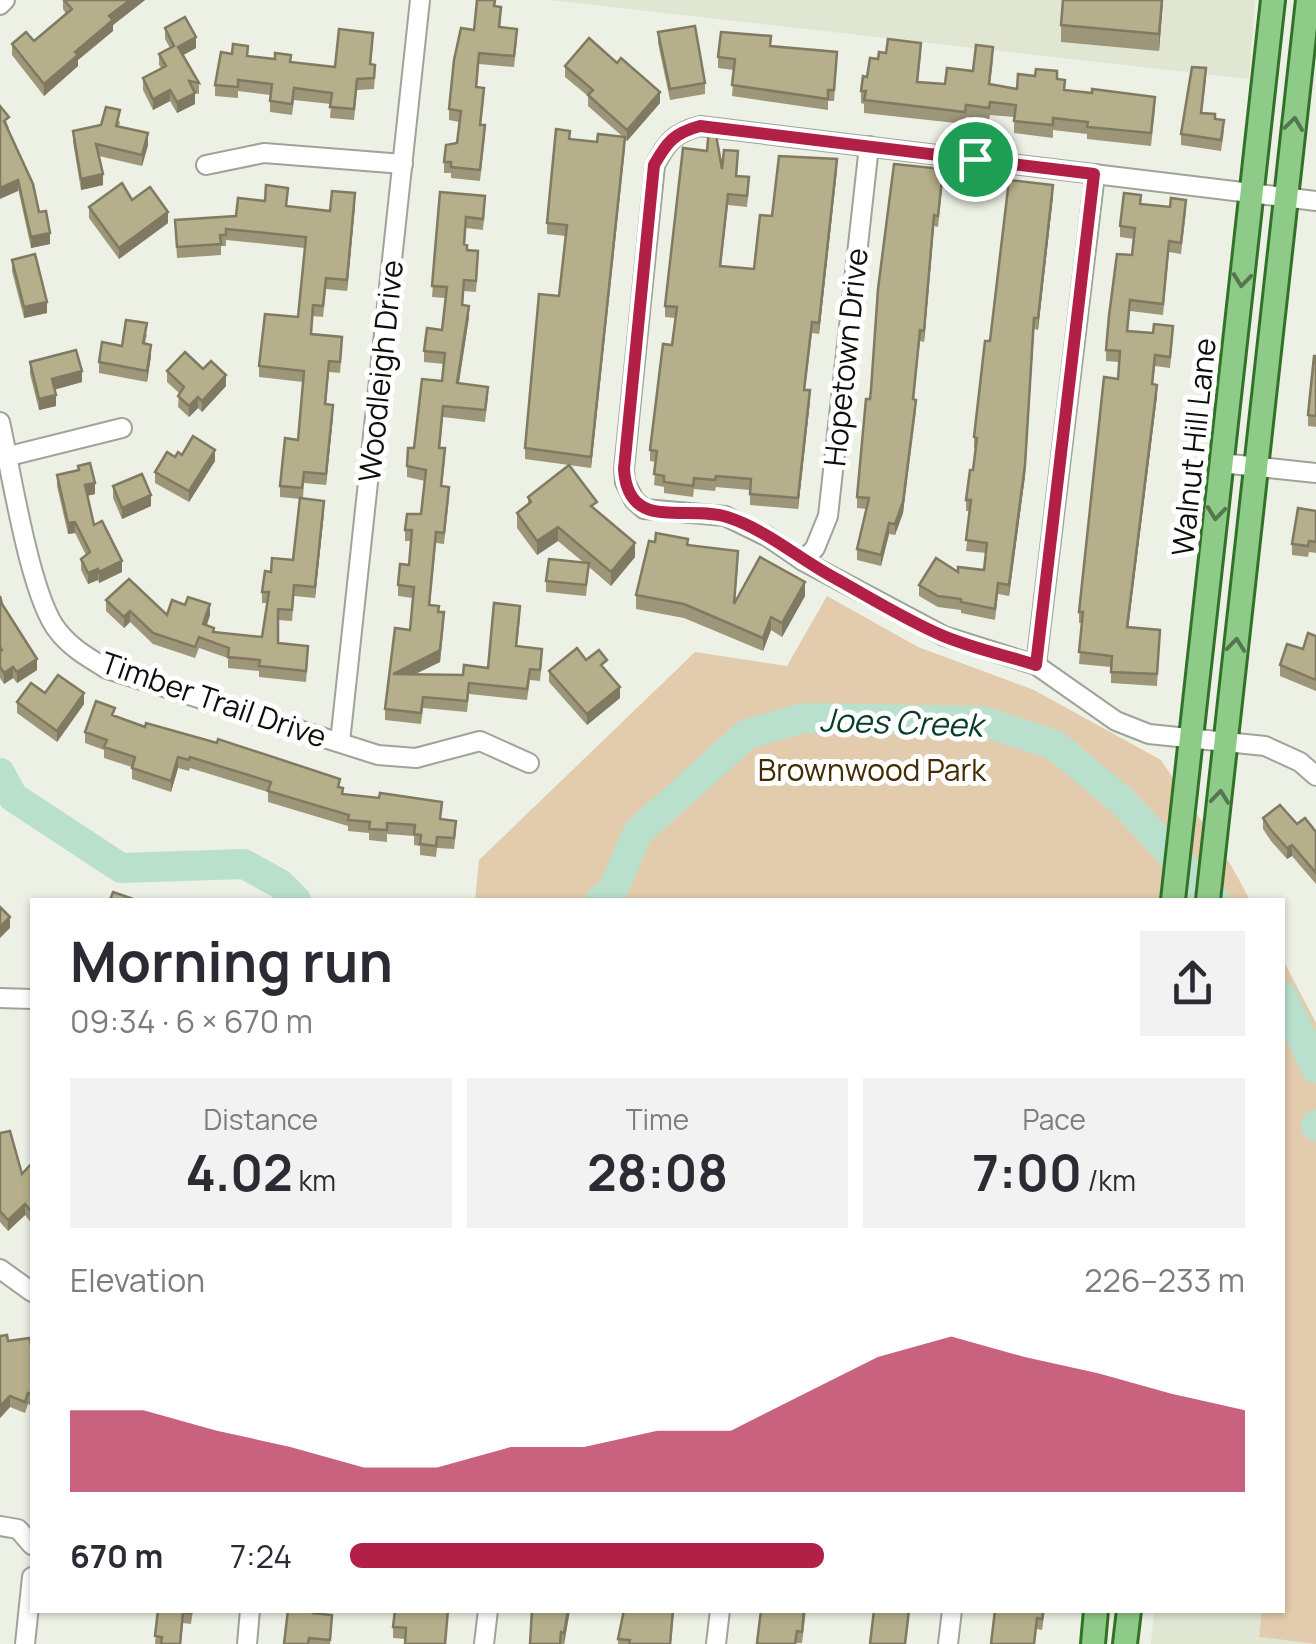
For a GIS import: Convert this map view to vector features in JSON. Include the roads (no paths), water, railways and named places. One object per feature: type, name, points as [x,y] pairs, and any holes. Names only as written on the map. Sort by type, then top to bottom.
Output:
[{"type":"main road","name":"Walnut Hill Lane","points":[[1173,898],[1273,0]]},
{"type":"main road","points":[[1208,898],[1308,0]]},
{"type":"main road","points":[[1092,1644],[1096,1613]]},
{"type":"main road","points":[[1125,1644],[1129,1613]]},
{"type":"street","name":"Woodleigh Drive","points":[[340,742],[420,0]]},
{"type":"street","points":[[1316,201],[700,126],[681,131],[668,140],[654,165],[625,482],[644,509],[725,516],[944,636],[1036,665],[1116,721],[1149,734],[1265,746],[1300,762],[1316,776]]},
{"type":"street","name":"Hopetown Drive","points":[[803,560],[815,548],[828,516],[869,146]]},
{"type":"street","points":[[206,165],[264,152],[403,164]]},
{"type":"street","points":[[1036,665],[1094,174]]},
{"type":"street","name":"Timber Trail Drive","points":[[0,422],[4,458],[41,601],[55,628],[73,647],[107,669],[378,756],[416,758],[480,741],[528,763]]},
{"type":"street","points":[[4,458],[122,428]]},
{"type":"street","points":[[1222,463],[1316,473]]},
{"type":"street","points":[[0,998],[30,999]]},
{"type":"street","points":[[0,1269],[30,1291]]},
{"type":"street","points":[[0,1526],[18,1529],[30,1542]]},
{"type":"street","points":[[25,1644],[30,1596]]},
{"type":"street","points":[[247,1644],[250,1613]]},
{"type":"street","points":[[484,1644],[488,1613]]},
{"type":"street","points":[[716,1644],[720,1613]]},
{"type":"street","points":[[948,1644],[952,1613]]},
{"type":"waterway","name":"Joes Creek","points":[[604,898],[612,892],[638,832],[747,734],[804,718],[982,721],[1055,745],[1122,801],[1213,898]]},
{"type":"waterway","name":"Joes Creek","points":[[0,773],[13,797],[121,868],[244,864],[280,884],[294,898]]},
{"type":"waterway","name":"Joes Creek","points":[[1285,1002],[1316,1068]]},
{"type":"park label","name":"Brownwood Park","points":[[872,769]]}]
